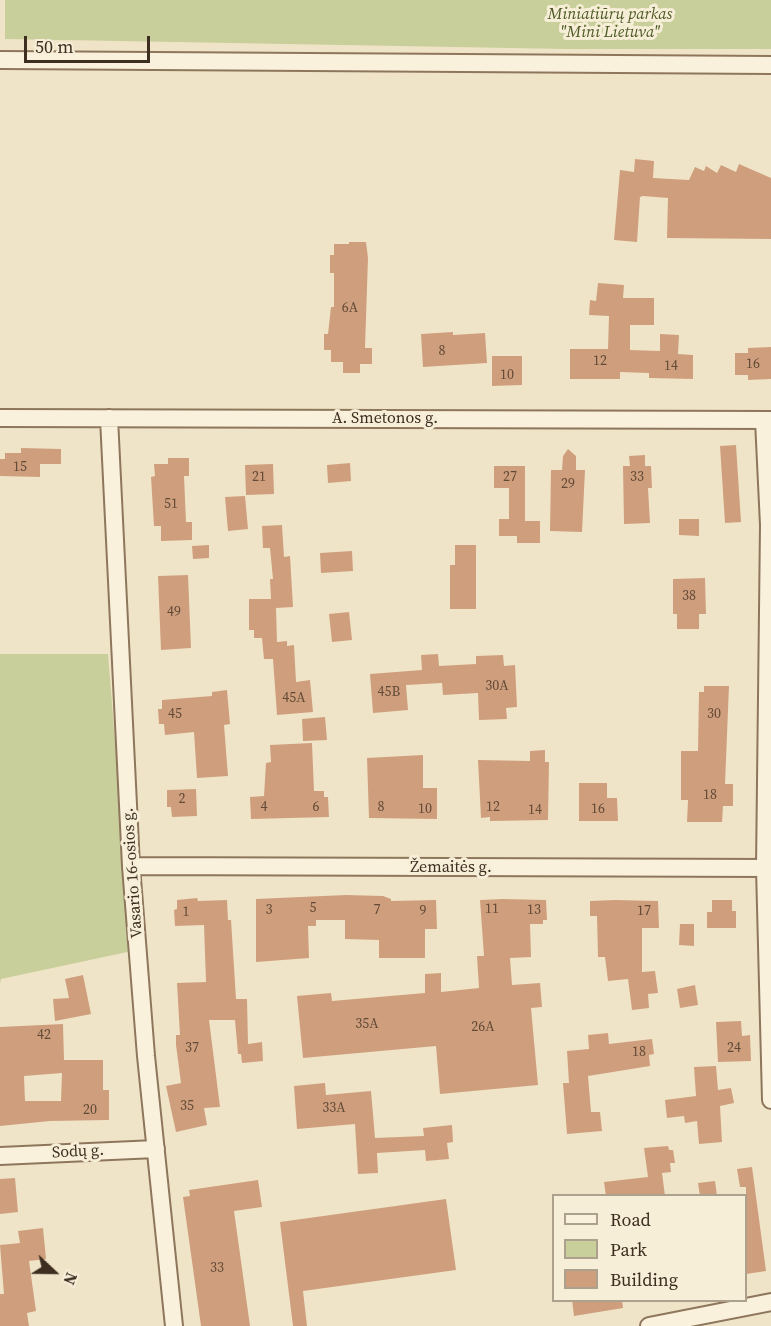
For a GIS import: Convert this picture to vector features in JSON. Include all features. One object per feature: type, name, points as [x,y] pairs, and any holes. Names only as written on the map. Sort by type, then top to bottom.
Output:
[{"type":"street","points":[[0,60],[771,65]]},
{"type":"street","name":"A. Smetonos g.","points":[[0,418],[767,420]]},
{"type":"street","name":"Vasario 16-osios g.","points":[[109,418],[131,867],[174,1326]]},
{"type":"street","points":[[767,420],[771,1100]]},
{"type":"street","name":"Žemaitės g.","points":[[131,867],[768,868]]},
{"type":"street","name":"Sodų g.","points":[[0,1156],[156,1149]]},
{"type":"street","points":[[649,1326],[771,1302]]},
{"type":"green space","name":"Miniatiūrų parkas \"Mini Lietuva\"","points":[[5,0],[771,0],[771,49],[566,49],[5,39]]},
{"type":"green space","points":[[0,654],[108,654],[132,951],[1,979],[0,984]]},
{"type":"building","points":[[635,159],[654,161],[653,178],[689,180],[695,167],[704,171],[706,166],[717,173],[721,165],[736,172],[739,164],[771,178],[771,239],[667,238],[668,198],[643,196],[640,197],[637,242],[614,240],[620,170],[634,172]]},
{"type":"building","points":[[349,242],[366,242],[368,258],[365,348],[372,348],[372,364],[360,364],[360,373],[343,373],[343,362],[331,362],[331,350],[324,350],[324,334],[328,334],[331,307],[334,307],[334,273],[330,273],[330,255],[334,255],[334,244],[349,244]]},
{"type":"building","points":[[598,283],[624,285],[623,298],[654,298],[654,325],[630,325],[630,350],[660,351],[660,334],[679,335],[678,354],[693,355],[693,379],[649,378],[649,373],[620,372],[620,379],[570,379],[570,349],[608,349],[609,316],[589,315],[590,300],[596,301]]},
{"type":"building","points":[[453,332],[453,335],[485,333],[487,363],[423,367],[421,334]]},
{"type":"building","points":[[771,347],[771,379],[748,380],[748,375],[735,375],[735,353],[748,353],[748,348]]},
{"type":"building","points":[[492,356],[522,356],[522,385],[492,386]]},
{"type":"building","points":[[736,445],[741,522],[725,523],[720,446]]},
{"type":"building","points":[[21,448],[61,449],[61,464],[40,464],[40,477],[0,476],[0,459],[5,459],[5,453],[21,453]]},
{"type":"building","points":[[568,449],[576,456],[576,470],[585,470],[582,532],[550,531],[551,470],[562,470],[563,456]]},
{"type":"building","points":[[645,455],[645,466],[651,466],[652,488],[648,488],[650,523],[624,524],[623,466],[630,466],[629,456]]},
{"type":"building","points":[[168,458],[189,458],[189,476],[184,476],[186,522],[192,522],[192,540],[161,541],[161,526],[154,526],[151,477],[155,476],[154,464],[168,464]]},
{"type":"building","points":[[350,463],[351,481],[328,483],[327,465]]},
{"type":"building","points":[[273,464],[274,494],[246,495],[245,465]]},
{"type":"building","points":[[494,466],[525,466],[525,521],[540,521],[540,543],[517,543],[517,536],[499,536],[499,519],[509,519],[509,488],[494,488]]},
{"type":"building","points":[[245,496],[248,529],[228,531],[225,497]]},
{"type":"building","points":[[679,519],[699,519],[699,536],[679,535]]},
{"type":"building","points":[[282,525],[284,557],[290,556],[293,607],[276,608],[277,642],[287,641],[287,646],[294,645],[296,682],[310,680],[313,712],[277,715],[273,659],[264,659],[262,638],[254,638],[254,630],[249,630],[249,599],[271,599],[270,579],[273,579],[270,548],[263,548],[262,526]]},
{"type":"building","points":[[209,545],[209,558],[193,559],[192,546]]},
{"type":"building","points":[[455,545],[476,545],[476,609],[450,609],[450,565],[455,565]]},
{"type":"building","points":[[352,551],[353,571],[321,573],[320,553]]},
{"type":"building","points":[[188,575],[191,648],[161,650],[158,576]]},
{"type":"building","points":[[705,578],[706,614],[699,614],[699,629],[677,629],[677,614],[673,614],[673,579]]},
{"type":"building","points":[[349,612],[352,640],[332,642],[329,614]]},
{"type":"building","points":[[438,654],[439,666],[476,664],[476,656],[503,655],[504,666],[515,665],[517,707],[506,708],[507,719],[479,720],[478,693],[443,695],[442,683],[406,685],[408,710],[373,713],[370,674],[422,670],[421,655]]},
{"type":"building","points":[[704,686],[729,686],[725,784],[733,784],[733,806],[723,806],[722,822],[687,822],[688,800],[681,800],[681,751],[698,751],[699,692],[704,692]]},
{"type":"building","points":[[227,690],[230,724],[224,725],[228,776],[197,778],[194,732],[165,735],[164,724],[159,724],[158,709],[162,709],[162,700],[212,696],[212,692]]},
{"type":"building","points":[[325,717],[327,740],[303,741],[302,719]]},
{"type":"building","points":[[312,743],[314,791],[324,791],[324,797],[328,797],[329,817],[251,819],[250,797],[264,796],[266,763],[271,762],[270,745]]},
{"type":"building","points":[[545,750],[545,762],[549,762],[548,820],[490,821],[490,817],[481,818],[478,760],[530,761],[530,751]]},
{"type":"building","points":[[423,755],[423,788],[437,788],[437,819],[369,818],[367,758]]},
{"type":"building","points":[[579,783],[607,783],[607,798],[617,798],[618,821],[579,821]]},
{"type":"building","points":[[196,789],[197,816],[172,817],[171,807],[167,807],[167,790]]},
{"type":"building","points":[[346,895],[383,896],[391,901],[436,900],[437,929],[425,929],[425,958],[379,958],[379,940],[345,939],[345,920],[316,920],[316,926],[308,926],[309,958],[256,962],[256,899]]},
{"type":"building","points":[[197,898],[198,901],[227,900],[228,920],[231,920],[236,999],[247,999],[248,1044],[262,1042],[263,1061],[242,1063],[241,1054],[238,1054],[235,1020],[209,1020],[220,1107],[204,1108],[207,1125],[176,1132],[166,1086],[181,1083],[176,1045],[176,1035],[180,1035],[177,983],[206,982],[204,925],[175,926],[174,910],[177,909],[177,900]]},
{"type":"building","points":[[480,900],[546,900],[547,920],[543,920],[543,924],[530,924],[531,957],[510,958],[512,985],[540,983],[542,1007],[531,1008],[538,1085],[440,1094],[436,1046],[303,1058],[297,996],[331,993],[332,1001],[425,993],[425,974],[441,973],[441,992],[479,988],[477,956],[484,956]]},
{"type":"building","points":[[712,900],[732,900],[732,911],[736,911],[736,928],[707,928],[707,912],[712,912]]},
{"type":"building","points":[[590,901],[658,901],[659,928],[642,928],[642,972],[655,971],[658,993],[648,994],[649,1008],[632,1010],[628,979],[608,981],[605,957],[598,957],[597,916],[590,916]]},
{"type":"building","points":[[680,924],[694,924],[694,946],[679,945]]},
{"type":"building","points":[[83,975],[91,1014],[55,1021],[53,999],[69,998],[65,979]]},
{"type":"building","points":[[695,985],[698,1005],[680,1008],[677,989]]},
{"type":"building","points":[[741,1021],[742,1036],[750,1035],[751,1061],[718,1062],[716,1022]]},
{"type":"building","points":[[63,1024],[64,1060],[103,1060],[103,1090],[109,1090],[109,1120],[50,1121],[0,1126],[0,1027]],"holes":[[[62,1073],[61,1101],[25,1101],[24,1076]]]},
{"type":"building","points":[[608,1033],[609,1044],[652,1039],[654,1054],[649,1055],[650,1066],[588,1076],[591,1112],[600,1112],[602,1131],[567,1134],[563,1083],[569,1083],[567,1051],[589,1049],[588,1035]]},
{"type":"building","points":[[716,1066],[718,1090],[731,1088],[734,1103],[720,1106],[722,1142],[699,1144],[697,1121],[685,1123],[684,1116],[667,1118],[665,1100],[696,1096],[694,1067]]},
{"type":"building","points":[[325,1083],[326,1095],[371,1091],[375,1138],[424,1136],[423,1128],[452,1125],[453,1142],[447,1143],[449,1159],[426,1161],[425,1150],[377,1153],[378,1173],[358,1174],[355,1124],[297,1129],[294,1086]]},
{"type":"building","points":[[668,1146],[669,1150],[673,1150],[675,1163],[670,1163],[671,1172],[662,1173],[665,1194],[606,1194],[604,1182],[648,1177],[644,1148]]},
{"type":"building","points":[[752,1167],[766,1271],[747,1274],[747,1194],[746,1187],[740,1187],[737,1169]]},
{"type":"building","points":[[15,1178],[18,1212],[0,1214],[0,1179]]},
{"type":"building","points":[[258,1180],[262,1207],[234,1211],[250,1326],[201,1326],[183,1197],[190,1196],[189,1190]]},
{"type":"building","points":[[715,1181],[717,1194],[700,1194],[698,1183]]},
{"type":"building","points":[[446,1199],[456,1270],[303,1291],[307,1326],[293,1326],[280,1222]]},
{"type":"building","points":[[43,1228],[46,1259],[29,1261],[36,1311],[27,1313],[29,1326],[0,1326],[0,1294],[4,1294],[0,1245],[20,1243],[18,1231]]},
{"type":"building","points":[[572,1302],[622,1302],[623,1308],[574,1316]]}]
